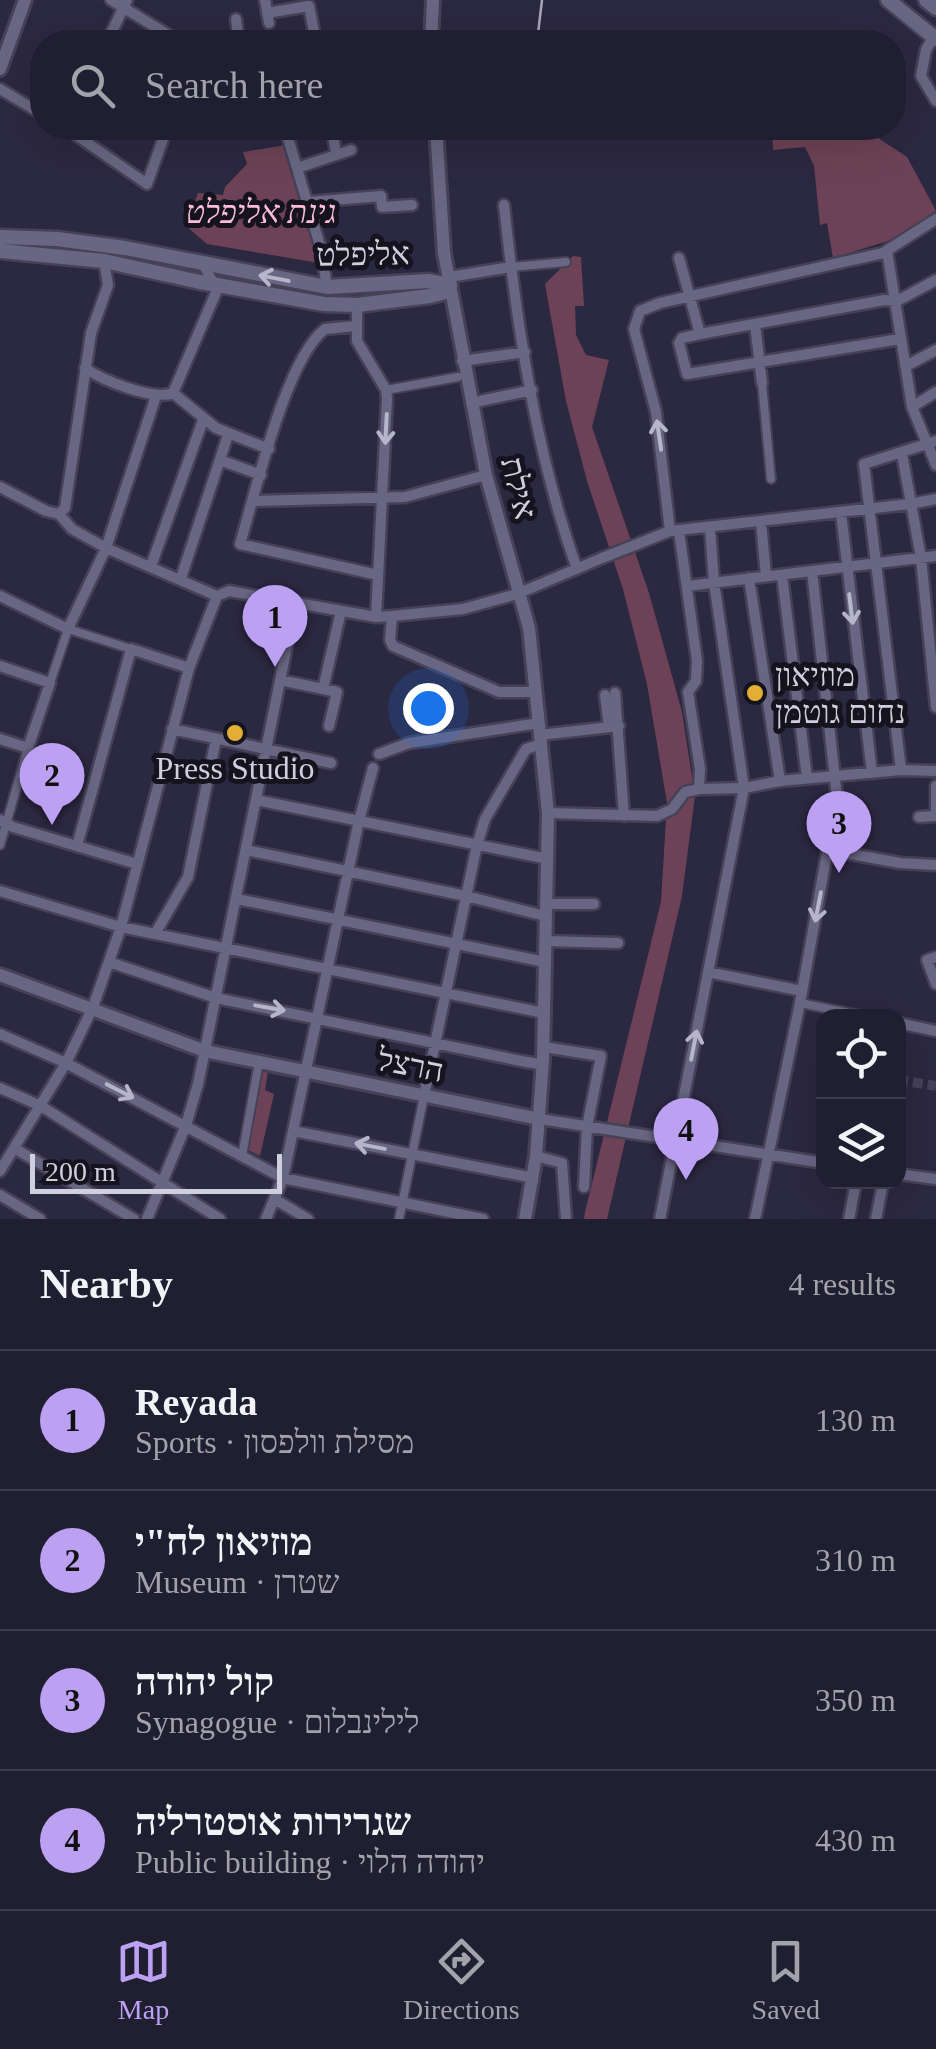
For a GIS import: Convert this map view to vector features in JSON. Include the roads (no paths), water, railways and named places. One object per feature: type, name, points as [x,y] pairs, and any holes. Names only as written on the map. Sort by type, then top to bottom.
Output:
[{"type":"main road","points":[[888,0],[935,36]]},
{"type":"main road","points":[[926,0],[936,8]]},
{"type":"main road","name":"אליפלט","points":[[0,237],[57,239],[125,248],[326,287],[446,281],[442,294],[357,305],[324,304],[104,261],[0,250]]},
{"type":"street","points":[[0,69],[25,0]]},
{"type":"street","points":[[111,0],[125,4],[163,30]]},
{"type":"street","points":[[265,0],[268,18],[310,6],[314,30]]},
{"type":"street","points":[[431,30],[434,0]]},
{"type":"street","points":[[113,30],[125,4]]},
{"type":"street","points":[[236,19],[237,30]]},
{"type":"street","points":[[935,36],[926,50],[921,76],[936,101]]},
{"type":"street","points":[[0,89],[30,107]]},
{"type":"street","points":[[84,140],[147,184],[163,140]]},
{"type":"street","points":[[289,140],[321,249],[326,287]]},
{"type":"street","points":[[303,166],[337,157],[334,140]]},
{"type":"street","name":"אילת","points":[[437,140],[446,281],[486,476],[528,628],[548,813],[544,1054],[536,1156],[525,1219]]},
{"type":"street","points":[[336,154],[352,150]]},
{"type":"street","points":[[308,202],[381,196],[382,207],[412,205]]},
{"type":"street","points":[[504,205],[524,352],[548,471],[577,569]]},
{"type":"street","points":[[699,789],[700,770],[688,692],[698,673],[687,586],[674,531],[656,412],[634,329],[636,316],[645,307],[887,251],[936,219]]},
{"type":"street","points":[[887,251],[912,407],[932,443],[936,465]]},
{"type":"street","points":[[679,258],[700,334]]},
{"type":"street","points":[[59,514],[66,508],[91,333],[108,285],[104,261]]},
{"type":"street","name":"אליפלט","points":[[446,281],[510,266],[566,262]]},
{"type":"street","points":[[173,393],[208,315],[216,285],[203,264]]},
{"type":"street","points":[[900,339],[687,374],[679,344],[682,338],[700,334],[897,300],[935,282]]},
{"type":"street","points":[[357,305],[358,345],[386,390],[376,617]]},
{"type":"street","points":[[756,324],[771,480]]},
{"type":"street","points":[[356,326],[325,328],[308,347],[269,449],[240,544],[378,575]]},
{"type":"street","points":[[906,366],[936,350]]},
{"type":"street","points":[[462,361],[524,352]]},
{"type":"street","points":[[85,368],[156,396],[173,393]]},
{"type":"street","points":[[386,390],[458,377]]},
{"type":"street","points":[[471,403],[532,390]]},
{"type":"street","points":[[912,407],[936,392]]},
{"type":"street","points":[[173,393],[203,420],[228,435],[269,449]]},
{"type":"street","points":[[0,845],[3,821],[68,628],[106,548],[156,396]]},
{"type":"street","points":[[151,566],[203,420]]},
{"type":"street","points":[[181,578],[228,435]]},
{"type":"street","points":[[901,770],[864,464],[932,443]]},
{"type":"street","points":[[902,454],[934,654],[936,707]]},
{"type":"street","points":[[220,460],[261,475]]},
{"type":"street","points":[[253,500],[405,497],[486,476]]},
{"type":"street","points":[[0,485],[59,514],[72,529],[106,548],[217,596]]},
{"type":"street","points":[[0,1171],[66,1064],[92,1010],[121,928],[190,668],[217,596],[229,591],[376,617],[463,609],[517,594],[674,531],[936,498]]},
{"type":"street","points":[[840,512],[872,772]]},
{"type":"street","points":[[760,522],[766,576]]},
{"type":"street","points":[[660,1219],[744,788],[714,582],[710,528]]},
{"type":"street","points":[[687,586],[936,556]]},
{"type":"street","points":[[755,1219],[838,798],[812,571]]},
{"type":"street","points":[[782,575],[807,778]]},
{"type":"street","points":[[749,578],[780,781]]},
{"type":"street","points":[[0,596],[68,628],[190,668]]},
{"type":"street","points":[[147,1219],[186,1125],[205,1051],[296,602]]},
{"type":"street","points":[[324,689],[341,611]]},
{"type":"street","points":[[392,616],[393,646],[499,692],[536,692]]},
{"type":"street","points":[[77,846],[131,649]]},
{"type":"street","points":[[0,666],[50,683]]},
{"type":"street","points":[[280,680],[337,692],[330,726]]},
{"type":"street","points":[[610,694],[624,816]]},
{"type":"street","points":[[379,754],[409,743],[614,726]]},
{"type":"street","points":[[172,729],[331,763]]},
{"type":"street","points":[[400,1219],[477,844],[486,818],[526,748],[540,734]]},
{"type":"street","points":[[0,738],[28,748]]},
{"type":"street","points":[[155,934],[188,877],[216,739]]},
{"type":"street","points":[[266,1219],[283,1178],[359,820],[374,768]]},
{"type":"street","points":[[548,813],[664,814],[686,792],[699,789],[744,788],[872,772],[936,771]]},
{"type":"street","points":[[919,817],[935,816],[936,786]]},
{"type":"street","points":[[256,800],[548,859]]},
{"type":"street","points":[[3,821],[137,864]]},
{"type":"street","points":[[246,850],[545,910],[594,904]]},
{"type":"street","points":[[829,850],[900,863],[936,865]]},
{"type":"street","points":[[0,891],[121,928],[540,1012],[544,1016]]},
{"type":"street","points":[[237,899],[540,961],[545,958]]},
{"type":"street","points":[[545,941],[618,943]]},
{"type":"street","points":[[932,959],[936,984]]},
{"type":"street","points":[[109,962],[216,998],[539,1064],[544,1054],[600,1056],[587,1127],[584,1187]]},
{"type":"street","points":[[708,972],[841,1009]]},
{"type":"street","name":"הרצל","points":[[0,975],[205,1051],[540,1120],[816,1162]]},
{"type":"street","points":[[906,1025],[936,1031]]},
{"type":"street","points":[[0,1034],[186,1125],[283,1178],[478,1218]]},
{"type":"street","points":[[242,1156],[259,1062]]},
{"type":"street","points":[[0,1088],[41,1106],[220,1219]]},
{"type":"street","points":[[293,1130],[529,1176],[533,1180]]},
{"type":"street","points":[[14,1148],[134,1219]]},
{"type":"street","points":[[536,1156],[562,1163],[566,1219]]},
{"type":"street","points":[[906,1175],[936,1179]]},
{"type":"street","points":[[849,1219],[855,1189]]},
{"type":"street","points":[[876,1219],[882,1189]]},
{"type":"street","points":[[0,1195],[40,1219]]},
{"type":"street","points":[[276,1200],[308,1219]]},
{"type":"tunnel","points":[[906,1081],[936,1086]]},
{"type":"tram line","points":[[538,30],[542,0]]},
{"type":"place","name":"Reyada","points":[[275,667]]},
{"type":"place","name":"מוזיאון נחום גוטמן","points":[[755,693]]},
{"type":"place","name":"Press Studio","points":[[235,733]]},
{"type":"place","name":"מוזיאון לח\"י","points":[[52,825]]},
{"type":"place","name":"קול יהודה","points":[[839,873]]},
{"type":"place","name":"שגרירות אוסטרליה","points":[[686,1180]]},
{"type":"park label","name":"גינת אליפלט","points":[[261,212]]}]
